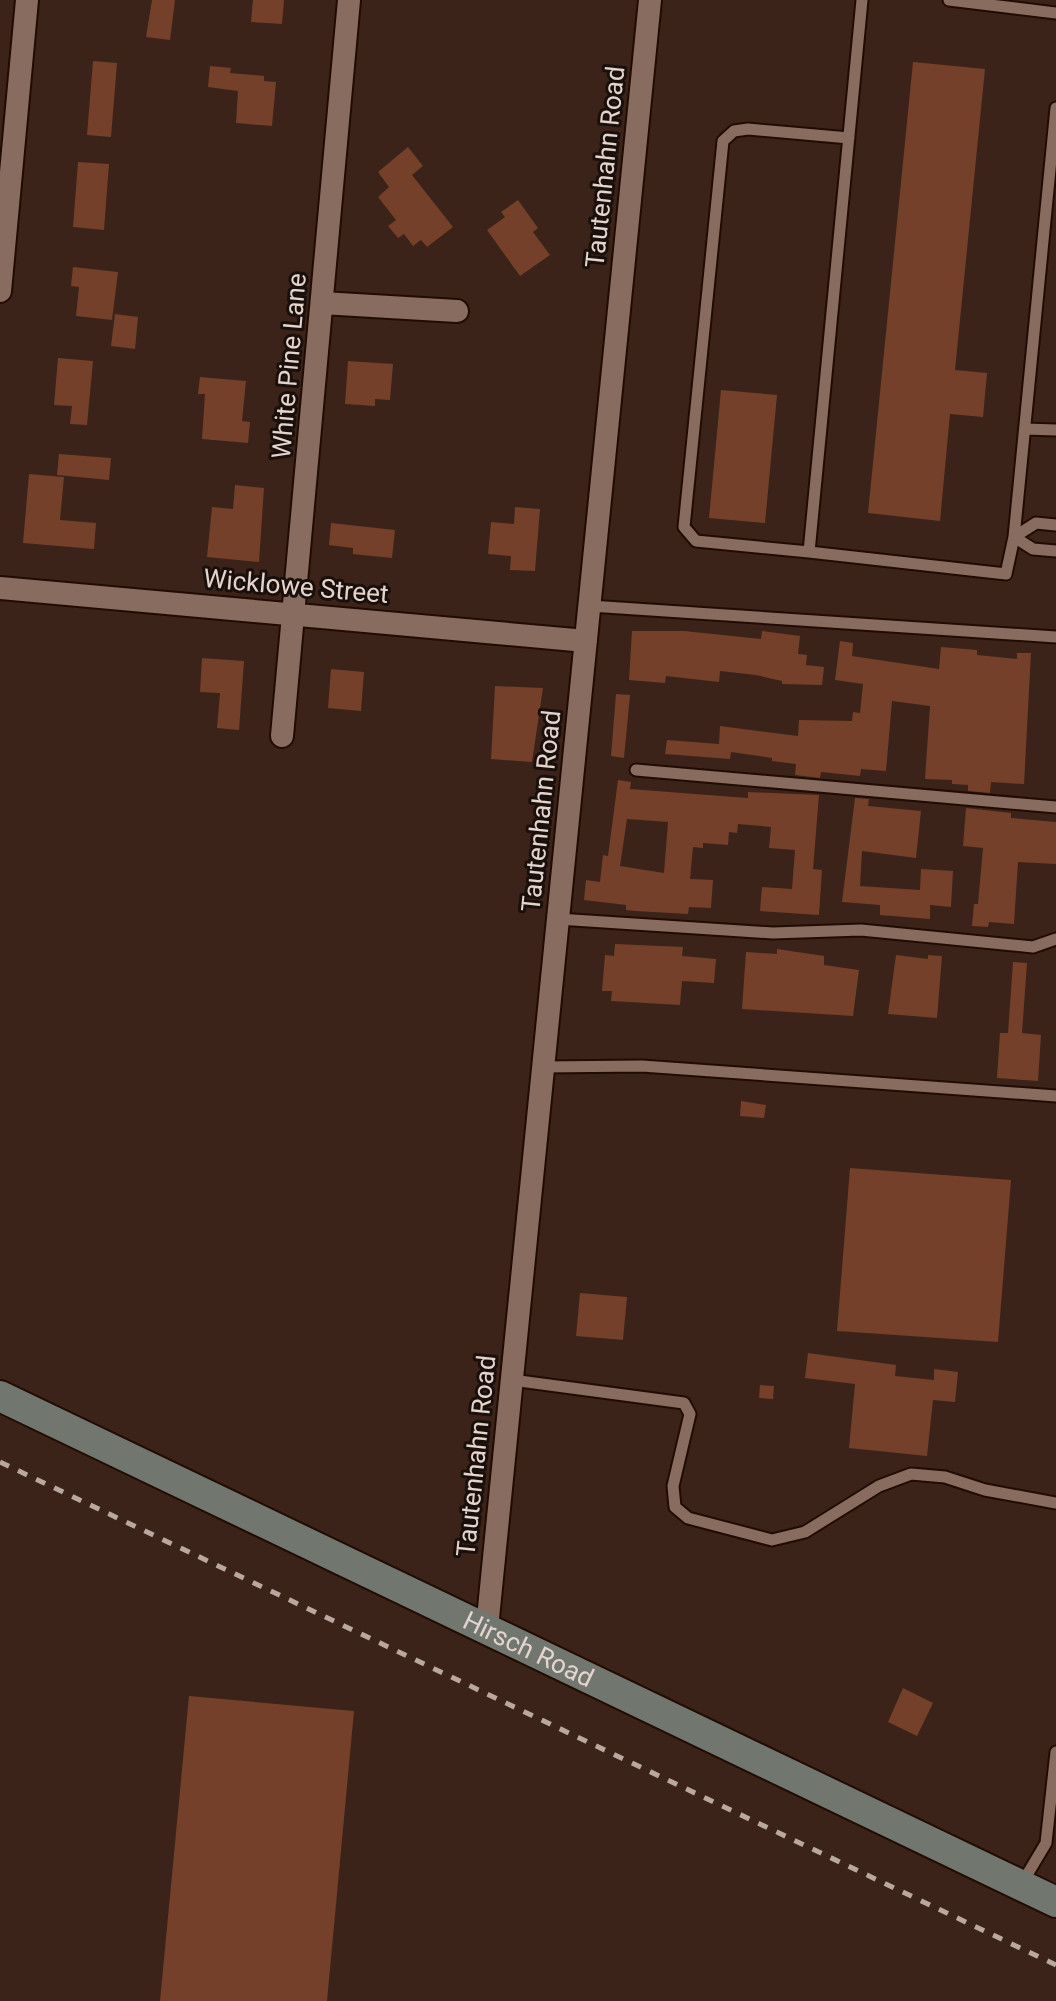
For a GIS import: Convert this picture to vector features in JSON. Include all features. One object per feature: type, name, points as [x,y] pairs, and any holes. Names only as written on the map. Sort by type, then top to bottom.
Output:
[{"type":"main road","name":"Hirsch Road","points":[[0,1396],[1056,1902]]},
{"type":"street","points":[[0,291],[27,0]]},
{"type":"street","name":"White Pine Lane","points":[[282,736],[349,0]]},
{"type":"street","name":"Tautenhahn Road","points":[[487,1628],[650,0]]},
{"type":"street","points":[[322,303],[457,311]]},
{"type":"street","name":"Wicklowe Street","points":[[0,588],[586,641]]},
{"type":"lane","points":[[809,552],[862,0]]},
{"type":"lane","points":[[949,0],[1056,13]]},
{"type":"lane","points":[[849,138],[748,129],[734,131],[723,141],[684,527],[688,536],[696,541],[1006,574],[1014,537],[1056,108]]},
{"type":"lane","points":[[1025,429],[1056,430]]},
{"type":"lane","points":[[1014,537],[1036,523],[1056,525]]},
{"type":"lane","points":[[1014,537],[1033,549],[1056,551]]},
{"type":"lane","points":[[590,606],[1056,637]]},
{"type":"lane","points":[[636,770],[1056,807]]},
{"type":"lane","points":[[558,919],[773,933],[861,930],[1033,947],[1056,939]]},
{"type":"lane","points":[[543,1067],[642,1066],[1056,1096]]},
{"type":"lane","points":[[512,1380],[684,1403],[690,1414],[673,1486],[675,1507],[688,1518],[772,1540],[805,1532],[879,1486],[911,1474],[945,1477],[985,1490],[1056,1503]]},
{"type":"lane","points":[[1021,1885],[1051,1846],[1056,1752]]},
{"type":"building","points":[[152,0],[175,0],[170,40],[146,37]]},
{"type":"building","points":[[253,0],[284,0],[282,24],[251,22]]},
{"type":"building","points":[[93,61],[117,63],[111,137],[87,135]]},
{"type":"building","points":[[913,62],[985,69],[955,370],[987,373],[983,417],[950,414],[940,521],[868,513]]},
{"type":"building","points":[[210,66],[231,68],[230,73],[264,76],[264,81],[276,82],[272,126],[236,123],[238,91],[208,87]]},
{"type":"building","points":[[408,147],[423,166],[412,175],[453,227],[427,247],[421,240],[413,246],[404,234],[398,238],[388,226],[396,220],[378,197],[389,187],[378,172]]},
{"type":"building","points":[[78,162],[109,164],[104,230],[73,227]]},
{"type":"building","points":[[518,200],[538,228],[533,232],[550,255],[520,276],[487,230],[505,217],[501,212]]},
{"type":"building","points":[[73,267],[118,272],[112,320],[76,316],[79,287],[71,286]]},
{"type":"building","points":[[115,314],[138,317],[135,349],[111,346]]},
{"type":"building","points":[[58,358],[93,361],[87,425],[70,424],[72,406],[54,405]]},
{"type":"building","points":[[348,361],[393,364],[390,400],[375,399],[375,406],[345,404]]},
{"type":"building","points":[[200,377],[246,381],[242,421],[250,422],[248,443],[202,439],[205,394],[198,394]]},
{"type":"building","points":[[721,390],[777,395],[765,523],[709,518]]},
{"type":"building","points":[[59,454],[111,458],[109,480],[57,475]]},
{"type":"building","points":[[29,474],[64,477],[60,520],[96,523],[94,549],[23,543]]},
{"type":"building","points":[[235,485],[264,488],[259,562],[207,557],[212,507],[233,509]]},
{"type":"building","points":[[515,507],[540,509],[535,571],[510,570],[511,556],[488,554],[491,522],[514,524]]},
{"type":"building","points":[[331,523],[395,530],[392,558],[353,554],[353,548],[329,545]]},
{"type":"building","points":[[632,631],[684,631],[761,639],[762,631],[800,636],[798,654],[807,655],[806,665],[824,667],[822,685],[782,684],[782,681],[756,675],[720,671],[719,682],[666,676],[665,683],[629,680]]},
{"type":"building","points":[[840,641],[853,643],[852,656],[939,669],[941,647],[977,650],[977,655],[1017,659],[1017,653],[1031,653],[1024,784],[991,782],[990,793],[968,791],[968,785],[952,784],[952,780],[925,779],[930,706],[892,701],[886,771],[861,769],[860,776],[821,772],[820,778],[795,775],[796,764],[772,761],[772,758],[731,752],[730,759],[665,754],[667,740],[719,744],[720,726],[798,736],[799,720],[852,721],[853,712],[860,713],[863,684],[835,680]]},
{"type":"building","points":[[202,658],[244,661],[239,730],[217,728],[220,693],[200,692]]},
{"type":"building","points":[[331,669],[364,672],[361,711],[328,708]]},
{"type":"building","points":[[495,686],[543,688],[532,762],[491,759]]},
{"type":"building","points":[[616,694],[630,695],[624,758],[611,756]]},
{"type":"building","points":[[618,780],[631,782],[630,789],[721,796],[748,798],[748,792],[819,795],[813,869],[822,870],[819,915],[760,911],[762,887],[792,889],[795,850],[769,848],[771,827],[738,824],[737,833],[729,832],[728,845],[703,843],[703,848],[693,847],[690,879],[713,880],[711,908],[689,907],[688,914],[626,910],[626,905],[584,900],[586,880],[600,882],[603,855],[608,856]],"holes":[[[627,819],[668,822],[664,873],[620,866]]]},
{"type":"building","points":[[855,798],[869,799],[868,806],[921,811],[916,858],[862,851],[860,886],[920,890],[921,869],[953,871],[951,907],[930,905],[930,919],[880,915],[880,905],[842,902]]},
{"type":"building","points":[[966,808],[1011,813],[1011,818],[1056,822],[1056,864],[1018,862],[1014,924],[989,922],[988,927],[972,926],[974,904],[978,904],[983,848],[963,846]]},
{"type":"building","points":[[615,944],[683,947],[682,956],[716,959],[714,983],[682,981],[680,1005],[611,1001],[612,991],[602,991],[605,955],[614,956]]},
{"type":"building","points":[[777,949],[824,956],[824,965],[859,970],[853,1016],[742,1009],[746,952],[777,954]]},
{"type":"building","points":[[896,955],[928,959],[928,955],[942,956],[937,1018],[888,1014]]},
{"type":"building","points":[[1013,962],[1027,963],[1022,1033],[1041,1035],[1038,1081],[997,1078],[1000,1033],[1008,1033]]},
{"type":"building","points":[[741,1101],[766,1105],[764,1118],[740,1116]]},
{"type":"building","points":[[850,1168],[1011,1180],[998,1342],[837,1331]]},
{"type":"building","points":[[580,1293],[627,1297],[623,1340],[576,1336]]},
{"type":"building","points":[[808,1353],[896,1365],[895,1376],[934,1380],[934,1369],[958,1372],[955,1402],[933,1400],[927,1456],[849,1448],[855,1384],[805,1378]]},
{"type":"building","points":[[760,1385],[774,1386],[773,1399],[759,1398]]},
{"type":"building","points":[[903,1688],[933,1703],[917,1736],[888,1722]]},
{"type":"building","points":[[189,1696],[354,1711],[327,2001],[160,2001]]},
{"type":"railway","points":[[0,1462],[1056,1965]]}]
